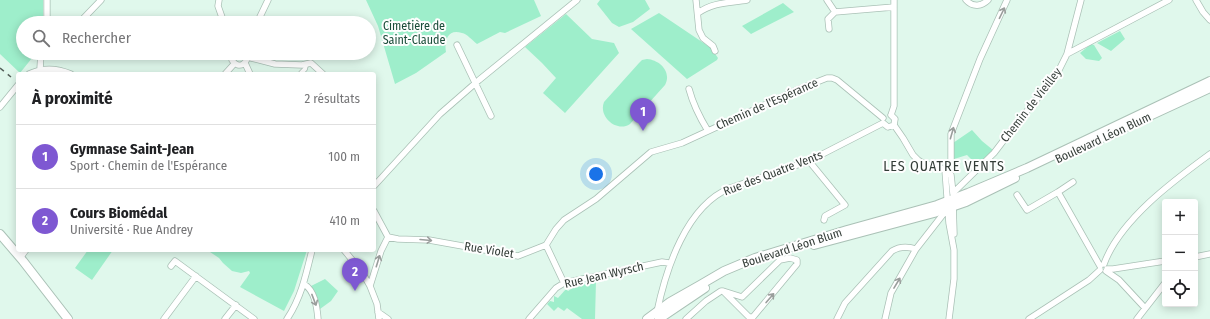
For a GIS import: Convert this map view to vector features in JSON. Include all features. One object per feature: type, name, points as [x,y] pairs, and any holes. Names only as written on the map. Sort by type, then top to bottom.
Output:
[{"type":"main road","name":"Boulevard Léon Blum","points":[[647,319],[657,316],[726,276],[756,263],[951,201],[1027,168],[1210,81]]},
{"type":"main road","name":"Boulevard Léon Blum","points":[[657,316],[670,302],[724,272],[755,258],[951,201],[966,202],[1210,88]]},
{"type":"main road","points":[[0,234],[68,319]]},
{"type":"street","points":[[47,0],[47,16]]},
{"type":"street","points":[[86,16],[101,0]]},
{"type":"street","points":[[219,0],[218,6],[222,16]]},
{"type":"street","points":[[260,16],[268,0]]},
{"type":"street","points":[[376,184],[440,114],[474,84],[577,0]]},
{"type":"street","points":[[696,0],[699,30],[703,38],[713,46],[715,51]]},
{"type":"street","points":[[698,13],[713,5],[726,1],[746,0]]},
{"type":"street","points":[[827,0],[835,12]]},
{"type":"street","points":[[891,115],[894,106],[895,92],[894,0]]},
{"type":"street","points":[[966,0],[975,6],[984,4],[988,0]]},
{"type":"street","points":[[949,319],[954,279],[954,219],[946,170],[951,162],[951,134],[980,59],[1008,0]]},
{"type":"street","name":"Chemin de Vieilley","points":[[884,319],[891,293],[916,249],[951,201],[994,153],[1056,76],[1067,54],[1081,0]]},
{"type":"street","points":[[1067,54],[1169,0]]},
{"type":"street","points":[[1196,0],[1210,20]]},
{"type":"street","points":[[829,29],[828,19],[835,12],[894,7]]},
{"type":"street","points":[[457,45],[474,84],[491,116]]},
{"type":"street","points":[[40,69],[41,60]]},
{"type":"street","points":[[232,60],[234,64]]},
{"type":"street","points":[[245,60],[245,63],[249,72]]},
{"type":"street","points":[[259,60],[270,64],[306,65],[312,63],[321,72]]},
{"type":"street","points":[[234,64],[241,65],[245,63]]},
{"type":"street","points":[[227,72],[234,64]]},
{"type":"street","points":[[302,72],[306,69],[306,65]]},
{"type":"street","points":[[33,72],[40,69],[64,72]]},
{"type":"street","name":"Chemin de l'Espérance","points":[[546,244],[564,220],[596,199],[647,154],[682,143],[799,88],[827,78],[832,78],[837,80],[883,120]]},
{"type":"street","points":[[0,107],[16,87]]},
{"type":"street","name":"Chemin de l'Espérance","points":[[689,89],[700,117],[708,131]]},
{"type":"street","points":[[894,125],[888,127],[883,120],[885,115],[891,115],[895,119],[894,125],[913,155],[918,160],[930,166],[942,168],[951,175],[951,201]]},
{"type":"street","name":"Rue des Quatre Vents","points":[[657,316],[660,297],[669,264],[676,248],[695,217],[708,202],[722,191],[824,154],[883,120]]},
{"type":"street","points":[[1029,319],[1089,280],[1103,268],[1122,233],[1142,209],[1210,154]]},
{"type":"street","points":[[808,161],[847,204],[825,216],[824,220]]},
{"type":"street","points":[[1017,195],[1027,210],[1073,182]]},
{"type":"street","points":[[1058,192],[1103,268],[1119,280],[1146,308]]},
{"type":"street","points":[[370,286],[381,251],[388,236],[376,215]]},
{"type":"street","name":"Rue Violet","points":[[388,236],[398,239],[429,240],[518,256],[546,244]]},
{"type":"street","points":[[546,244],[564,283]]},
{"type":"street","points":[[837,319],[845,303],[892,251],[899,247],[916,249]]},
{"type":"street","points":[[20,258],[24,252]]},
{"type":"street","points":[[287,319],[304,284],[312,252]]},
{"type":"street","points":[[346,252],[358,267],[370,286],[377,304],[379,319]]},
{"type":"street","points":[[1198,256],[1210,254]]},
{"type":"street","points":[[686,319],[718,292],[723,291],[742,297],[780,260],[790,258],[797,260],[797,264],[753,317],[749,317],[723,291]]},
{"type":"street","points":[[171,266],[175,261],[254,319]]},
{"type":"street","points":[[1103,268],[1118,268],[1162,261]]},
{"type":"street","name":"Rue Jean Wyrsch","points":[[529,319],[556,288],[564,283],[662,262],[669,264]]},
{"type":"street","points":[[1118,268],[1119,280]]},
{"type":"street","points":[[164,319],[196,276]]},
{"type":"street","points":[[304,284],[310,290],[316,304],[318,319]]},
{"type":"street","points":[[1139,318],[1162,287]]},
{"type":"street","points":[[660,297],[670,302]]},
{"type":"street","points":[[225,319],[236,305]]},
{"type":"street","points":[[378,312],[388,319]]},
{"type":"green space","points":[[0,0],[43,0],[43,16],[16,16],[16,60],[30,60],[21,72],[19,72],[0,54]]},
{"type":"green space","name":"Cimetière de Saint-Claude","points":[[366,0],[534,0],[541,16],[505,33],[500,32],[477,44],[464,34],[453,32],[446,40],[446,52],[416,73],[395,84],[376,22],[376,16],[373,16]]},
{"type":"green space","points":[[600,0],[645,0],[650,9],[633,22],[619,27],[612,23],[597,4]]},
{"type":"green space","points":[[783,3],[794,12],[751,34],[742,26]]},
{"type":"green space","points":[[659,13],[711,48],[718,58],[717,60],[687,79],[631,29]]},
{"type":"green space","points":[[566,14],[592,39],[614,43],[619,53],[565,113],[543,93],[556,78],[525,47]]},
{"type":"green space","points":[[1120,31],[1125,39],[1111,51],[1097,43]]},
{"type":"green space","points":[[1091,44],[1094,45],[1102,58],[1099,61],[1086,59],[1080,53]]},
{"type":"green space","points":[[647,59],[660,64],[664,68],[667,76],[665,85],[630,124],[625,126],[614,125],[606,118],[603,108],[604,102],[642,60]]},
{"type":"green space","points":[[972,130],[993,150],[977,165],[967,155],[954,159],[953,143]]},
{"type":"green space","points":[[87,252],[112,252],[92,280],[75,268]]},
{"type":"green space","points":[[210,252],[306,252],[294,291],[284,311],[240,287],[250,273],[249,271],[241,273],[232,271],[219,258]]},
{"type":"green space","points":[[325,279],[338,291],[331,301],[320,309],[311,286]]},
{"type":"green space","points":[[596,281],[595,319],[582,319],[567,308],[564,311],[558,307],[554,311],[547,304],[550,301],[554,302],[554,296],[558,298],[566,289],[568,291],[579,284]]},
{"type":"railway","points":[[0,68],[11,77]]},
{"type":"place","name":"Gymnase Saint-Jean","points":[[643,131]]},
{"type":"place","name":"Cours Biomédal","points":[[355,291]]},
{"type":"district","name":"LES QUATRE VENTS","points":[[944,166]]}]
